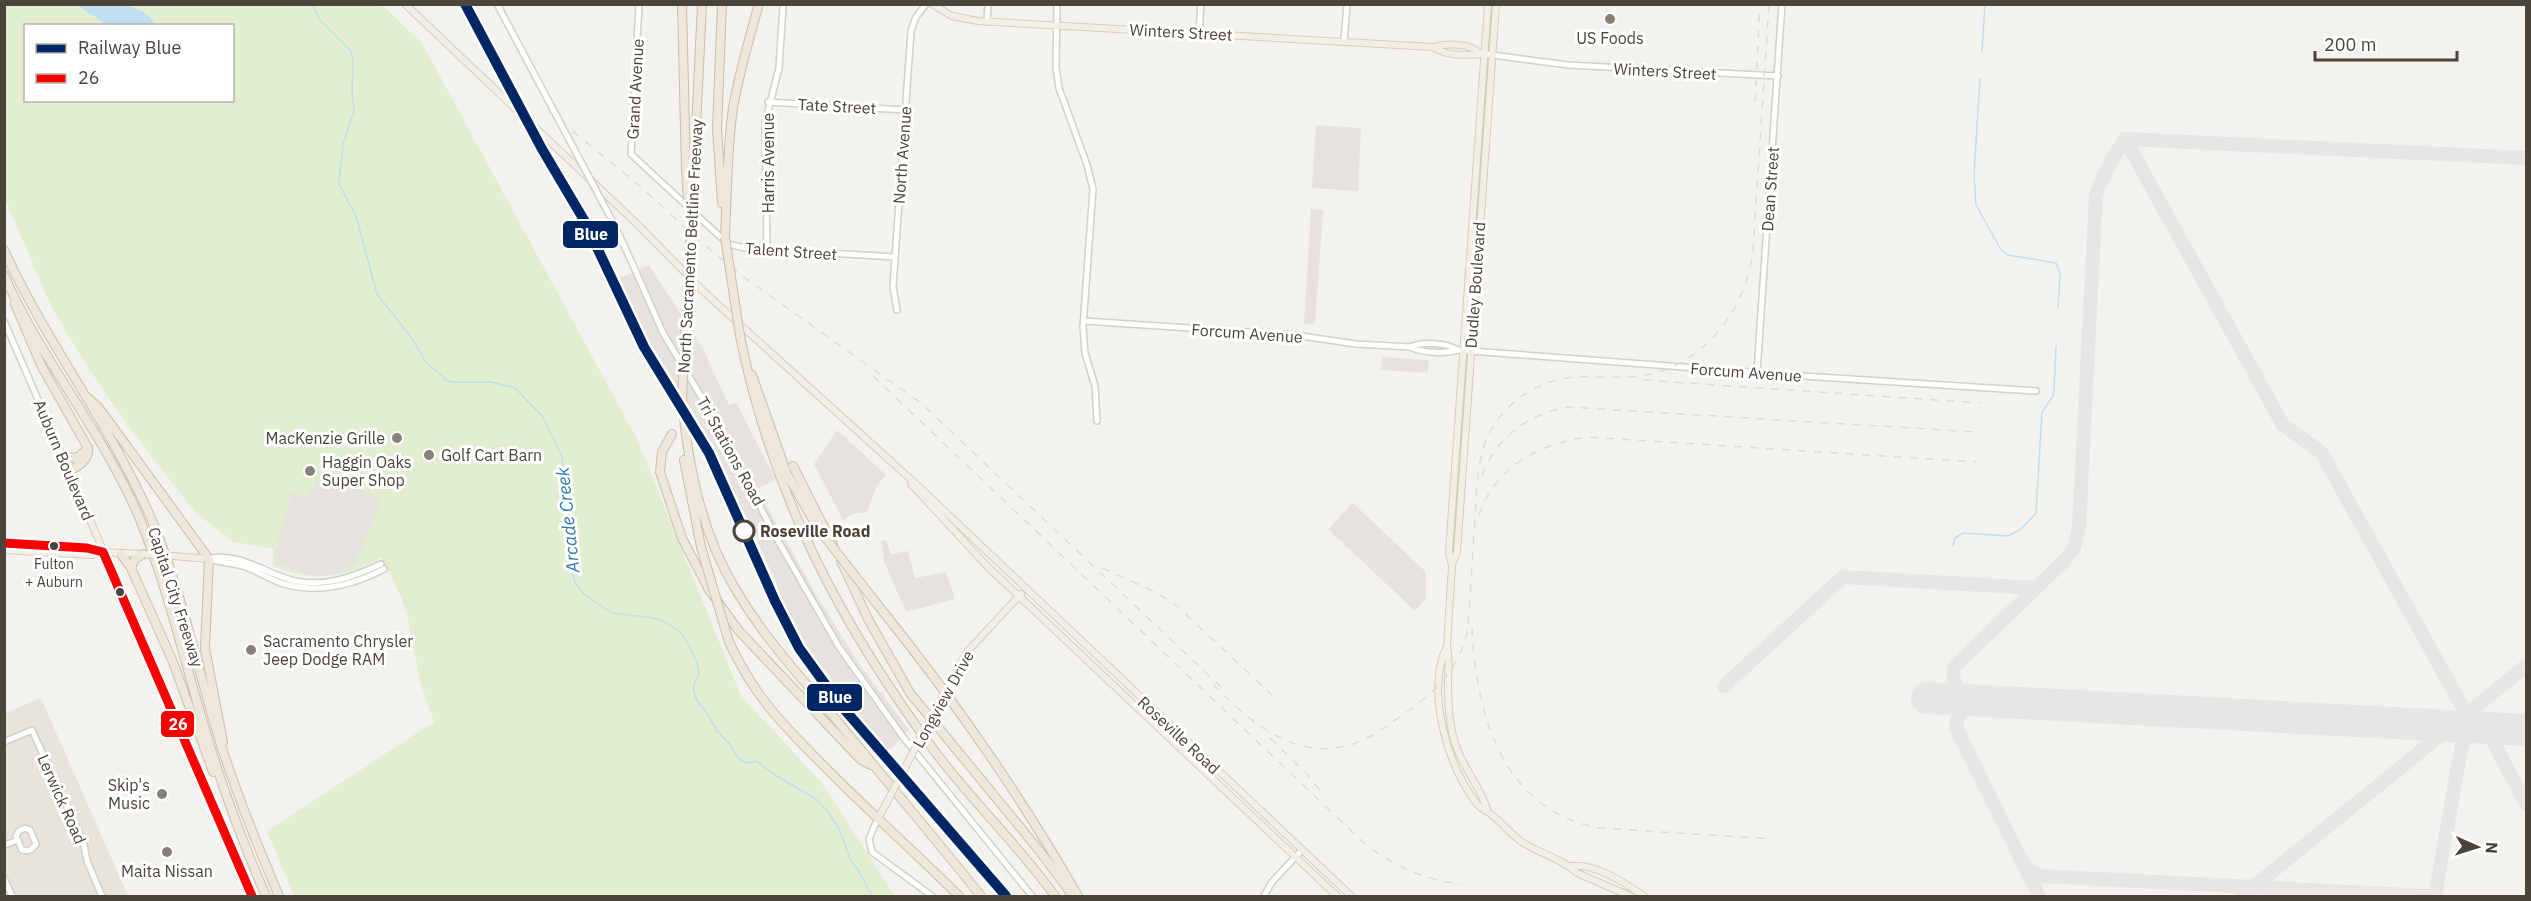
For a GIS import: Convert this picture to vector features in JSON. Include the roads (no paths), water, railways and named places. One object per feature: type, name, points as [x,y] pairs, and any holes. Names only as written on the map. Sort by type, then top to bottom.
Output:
[{"type":"highway","points":[[682,4],[690,170]]},
{"type":"highway","name":"North Sacramento Beltline Freeway","points":[[690,481],[682,449],[682,396],[690,225],[690,170],[702,4]]},
{"type":"highway","name":"North Sacramento Beltline Freeway","points":[[722,4],[717,129],[724,176]]},
{"type":"highway","points":[[759,4],[740,73],[724,176],[725,237],[740,336],[761,425],[792,510],[851,628],[886,684],[937,754],[1055,897]]},
{"type":"highway","name":"Capital City Freeway","points":[[4,250],[23,290],[134,483],[168,563],[225,758],[279,897]]},
{"type":"highway","name":"Capital City Freeway","points":[[4,275],[100,441],[139,517],[168,596],[204,726],[241,837],[266,897]]},
{"type":"highway","points":[[10,288],[21,323],[42,368],[88,448],[88,456],[84,461],[69,471]]},
{"type":"highway","points":[[740,336],[774,443],[787,474],[819,531],[944,690],[1027,809],[1078,897]]},
{"type":"highway","points":[[83,393],[99,408],[209,558],[205,648],[222,730],[225,758]]},
{"type":"highway","points":[[672,434],[662,452],[660,472],[682,538],[709,590],[739,631],[766,661],[861,760],[875,767]]},
{"type":"highway","points":[[63,457],[77,458],[88,448]]},
{"type":"highway","points":[[793,466],[826,528],[868,619],[910,693],[1038,849],[1073,897]]},
{"type":"highway","points":[[690,481],[701,548],[729,642],[745,675],[772,713],[877,820],[959,897]]},
{"type":"highway","points":[[690,481],[716,551],[734,587],[756,622],[981,897]]},
{"type":"highway","points":[[121,554],[131,568],[173,662],[204,750],[241,837]]},
{"type":"highway","points":[[131,568],[135,559],[144,554]]},
{"type":"main road","name":"Roseville Road","points":[[405,4],[630,217],[703,291],[903,474],[1351,897]]},
{"type":"main road","name":"Winters Street","points":[[932,4],[961,19],[987,22],[1344,41],[1432,47],[1440,52],[1475,56],[1483,54]]},
{"type":"main road","name":"Dudley Boulevard","points":[[1452,566],[1449,552],[1460,350],[1488,4]]},
{"type":"main road","name":"Dudley Boulevard","points":[[1496,4],[1457,552],[1452,566],[1446,648],[1442,658],[1440,686],[1444,731],[1452,760],[1479,807],[1521,841],[1550,858],[1572,866],[1581,865],[1605,874],[1644,897]]},
{"type":"main road","name":"Auburn Boulevard","points":[[69,471],[252,897]]},
{"type":"main road","name":"Roseville Road","points":[[903,474],[957,536],[1337,897]]},
{"type":"main road","points":[[4,543],[87,548],[121,554],[209,558]]},
{"type":"main road","points":[[4,550],[92,555],[103,552]]},
{"type":"main road","name":"Longview Drive","points":[[877,820],[944,690],[967,652],[1025,589]]},
{"type":"main road","name":"Dudley Boulevard","points":[[1572,866],[1577,873],[1630,897]]},
{"type":"street","name":"Tri Stations Road","points":[[497,4],[614,224],[663,333],[710,411],[839,648],[910,746],[1032,897]]},
{"type":"street","name":"Grand Avenue","points":[[639,4],[631,154],[697,216]]},
{"type":"street","name":"North Avenue","points":[[897,310],[893,287],[911,28],[926,4]]},
{"type":"street","points":[[987,22],[988,4]]},
{"type":"street","points":[[1058,4],[1056,68],[1059,88],[1087,165],[1093,189],[1084,321],[1085,353],[1095,386],[1096,421]]},
{"type":"street","points":[[1199,33],[1201,4]]},
{"type":"street","points":[[1344,41],[1347,4]]},
{"type":"street","name":"Dean Street","points":[[1757,372],[1782,4]]},
{"type":"street","name":"Harris Avenue","points":[[767,250],[765,131],[768,102],[779,68],[783,6]]},
{"type":"street","name":"Winters Street","points":[[1483,54],[1571,65],[1778,76]]},
{"type":"street","name":"Tate Street","points":[[768,102],[905,110]]},
{"type":"street","name":"Talent Street","points":[[697,216],[728,244],[740,248],[895,257]]},
{"type":"street","name":"Auburn Boulevard","points":[[4,321],[69,471]]},
{"type":"street","name":"Forcum Avenue","points":[[1084,321],[1294,335],[1356,344],[1410,347],[1416,344],[1451,346],[1470,351],[2036,391]]},
{"type":"street","points":[[209,558],[242,559],[295,581],[318,583],[334,582],[380,568]]},
{"type":"street","name":"Lerwick Road","points":[[4,742],[32,730],[84,845],[87,861],[102,897]]},
{"type":"street","name":"Longview Drive","points":[[877,820],[869,839],[873,852],[932,897]]},
{"type":"street","points":[[25,828],[30,830],[36,844],[33,849],[22,850],[18,840],[16,836],[25,828]]},
{"type":"street","points":[[4,845],[18,840]]},
{"type":"street","points":[[1264,897],[1272,882],[1302,850]]},
{"type":"street","points":[[4,878],[12,897]]},
{"type":"water","points":[[79,5],[123,5],[142,11],[154,24],[103,24]]},
{"type":"waterway","name":"Arcade Creek","points":[[312,4],[320,20],[351,51],[354,111],[343,144],[339,184],[356,216],[377,294],[413,340],[425,361],[445,379],[451,382],[491,382],[515,388],[543,417],[562,457],[569,520],[567,540],[575,583],[584,594],[612,613],[654,618],[669,624],[681,633],[697,662],[699,674],[694,684],[697,701],[717,731],[730,744],[738,758],[746,763],[757,761],[775,775],[816,799],[839,829],[851,861],[872,896]]},
{"type":"waterway","points":[[1982,52],[1985,4]]},
{"type":"waterway","points":[[1980,79],[1974,175],[1976,205],[2001,250],[2008,255],[2056,263],[2060,273],[2058,308]]},
{"type":"waterway","points":[[1953,546],[1955,538],[1963,533],[2008,536],[2021,529],[2036,513],[2042,412],[2053,396],[2056,346]]},
{"type":"railway","points":[[1755,102],[1760,4]]},
{"type":"railway","points":[[1213,684],[1261,727],[1298,745],[1318,748],[1339,747],[1373,735],[1418,704],[1445,678],[1458,658],[1467,633],[1478,474],[1482,452],[1498,419],[1527,393],[1550,382],[1576,377],[1640,376],[1663,371],[1683,361],[1702,348],[1718,332],[1731,314],[1741,294],[1749,273],[1753,250],[1769,4]]},
{"type":"railway","points":[[548,111],[641,187],[741,275],[922,404],[1221,687]]},
{"type":"railway","points":[[873,376],[1365,844],[1399,866],[1423,876],[1462,884]]},
{"type":"railway","points":[[1643,380],[1980,403]]},
{"type":"railway","points":[[1482,475],[1496,449],[1516,429],[1540,415],[1568,407],[1977,432]]},
{"type":"railway","points":[[1479,515],[1496,483],[1522,460],[1553,445],[1588,437],[1976,462]]},
{"type":"railway","points":[[1102,568],[1155,592],[1177,606],[1272,695]]},
{"type":"railway","points":[[1472,628],[1480,693],[1488,725],[1501,754],[1517,780],[1539,802],[1567,818],[1600,828],[1773,839]]},
{"type":"railway","points":[[1270,738],[1307,774],[1322,793]]},
{"type":"rail line","name":"Blue","points":[[465,4],[542,149],[584,220],[644,347],[709,453],[775,601],[799,648],[838,702],[1006,896]]},
{"type":"place","name":"US Foods","points":[[1610,19]]},
{"type":"place","name":"MacKenzie Grille","points":[[397,438]]},
{"type":"place","name":"Golf Cart Barn","points":[[429,455]]},
{"type":"place","name":"Haggin Oaks Super Shop","points":[[310,471]]},
{"type":"place","name":"Roseville Road","points":[[744,531]]},
{"type":"place","name":"Fulton + Auburn","points":[[54,546]]},
{"type":"place","name":"Sacramento Chrysler Jeep Dodge RAM","points":[[251,650]]},
{"type":"place","name":"Skip's Music","points":[[162,794]]},
{"type":"place","name":"Maita Nissan","points":[[167,852]]}]
